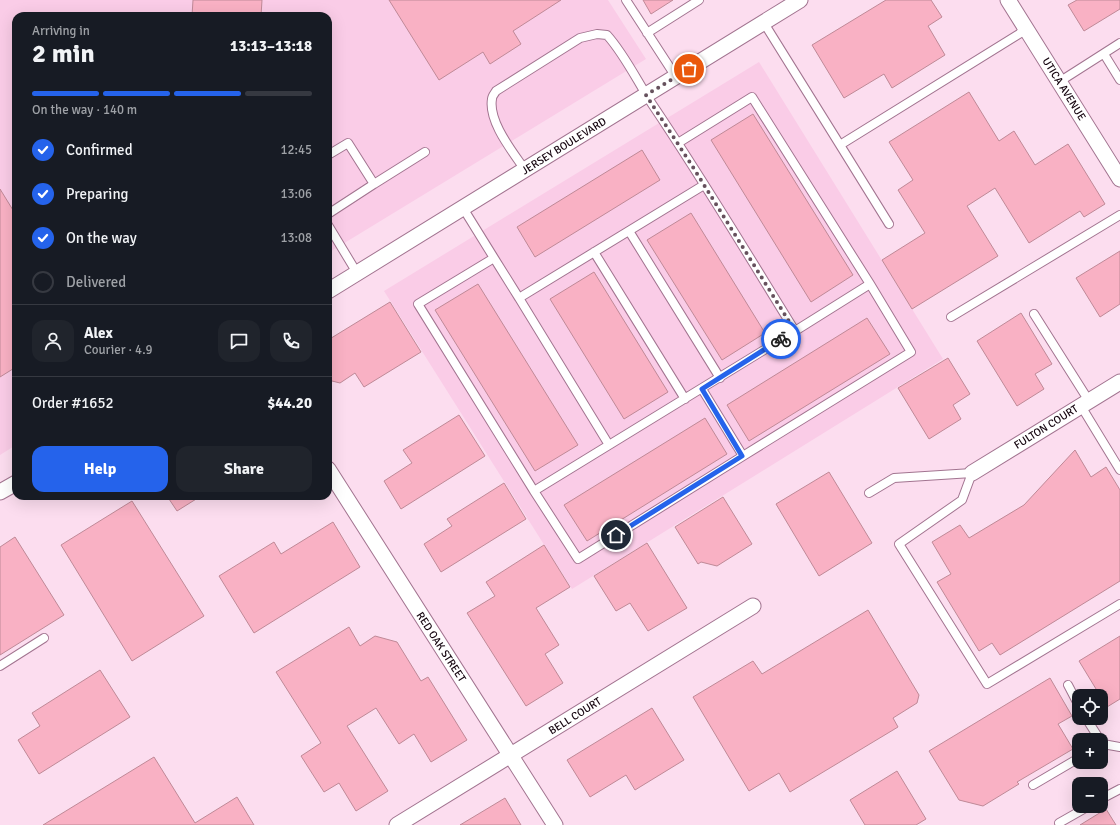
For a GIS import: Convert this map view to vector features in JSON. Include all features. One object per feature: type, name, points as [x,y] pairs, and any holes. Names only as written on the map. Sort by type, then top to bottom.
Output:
[{"type":"street","name":"JERSEY BOULEVARD","points":[[332,289],[800,0]]},
{"type":"street","name":"UTICA AVENUE","points":[[1008,0],[1059,82],[1118,172]]},
{"type":"street","name":"FULTON COURT","points":[[972,473],[1120,382]]},
{"type":"street","name":"RED OAK STREET","points":[[332,475],[555,825]]},
{"type":"street","points":[[0,492],[12,485]]},
{"type":"street","name":"BELL COURT","points":[[397,825],[753,606]]},
{"type":"lane","points":[[626,0],[676,77]]},
{"type":"lane","points":[[647,33],[699,0]]},
{"type":"lane","points":[[764,23],[889,224]]},
{"type":"lane","points":[[840,145],[1026,29]]},
{"type":"lane","points":[[524,170],[500,131],[493,116],[492,99],[496,91],[580,38],[597,34],[607,35],[615,43],[646,95],[704,184],[795,331]]},
{"type":"lane","points":[[1059,82],[1120,43]]},
{"type":"lane","points":[[1104,54],[1120,80]]},
{"type":"lane","points":[[494,258],[418,304],[578,559],[911,352],[752,97],[678,143]]},
{"type":"lane","points":[[332,153],[348,143],[374,184]]},
{"type":"lane","points":[[332,211],[425,152]]},
{"type":"lane","points":[[519,298],[704,184]]},
{"type":"lane","points":[[463,208],[609,445]]},
{"type":"lane","points":[[951,318],[1120,215]]},
{"type":"lane","points":[[629,230],[720,378]]},
{"type":"lane","points":[[332,232],[357,273]]},
{"type":"lane","points":[[594,252],[685,399]]},
{"type":"lane","points":[[534,491],[720,378],[870,284]]},
{"type":"lane","points":[[1034,314],[1085,403],[1120,470]]},
{"type":"lane","points":[[702,389],[742,456]]},
{"type":"lane","points":[[869,493],[894,478],[972,473],[962,500],[899,544],[987,684],[1120,604]]},
{"type":"lane","points":[[0,666],[44,638]]},
{"type":"lane","points":[[1068,685],[1072,693]]},
{"type":"lane","points":[[1108,744],[1120,747]]},
{"type":"lane","points":[[1033,785],[1072,762]]},
{"type":"lane","points":[[1108,795],[1120,789]]},
{"type":"lane","points":[[1059,823],[1077,813]]},
{"type":"shaded area","points":[[0,0],[608,0],[646,59],[332,251],[332,12],[12,12],[12,448],[0,455]]},
{"type":"shaded area","points":[[759,62],[943,359],[572,589],[384,291]]},
{"type":"building","points":[[193,0],[262,0],[261,12],[192,12]]},
{"type":"building","points":[[389,0],[561,0],[513,31],[521,44],[490,64],[483,52],[439,80]]},
{"type":"building","points":[[643,0],[673,0],[651,14]]},
{"type":"building","points":[[886,0],[931,0],[942,17],[928,26],[945,55],[892,88],[884,74],[844,98],[812,45]]},
{"type":"building","points":[[1077,0],[1120,0],[1120,9],[1084,31],[1068,5]]},
{"type":"building","points":[[969,92],[999,141],[1014,131],[1035,165],[1068,144],[1105,204],[1084,217],[1080,211],[1029,243],[995,188],[967,206],[998,256],[912,309],[882,260],[925,233],[898,190],[913,180],[889,142]]},
{"type":"building","points":[[753,114],[853,275],[811,302],[711,140]]},
{"type":"building","points":[[642,150],[660,180],[535,257],[517,227]]},
{"type":"building","points":[[0,189],[12,208],[12,370],[0,377]]},
{"type":"building","points":[[691,213],[765,333],[722,360],[647,240]]},
{"type":"building","points":[[1120,251],[1120,304],[1100,317],[1076,278]]},
{"type":"building","points":[[594,272],[668,392],[624,419],[550,299]]},
{"type":"building","points":[[478,284],[578,445],[535,471],[435,310]]},
{"type":"building","points":[[390,302],[421,352],[364,387],[355,373],[340,383],[332,381],[332,338]]},
{"type":"building","points":[[1021,313],[1052,364],[1035,374],[1044,389],[1017,406],[977,341]]},
{"type":"building","points":[[867,318],[890,354],[749,441],[727,405]]},
{"type":"building","points":[[948,358],[970,394],[953,405],[961,419],[929,439],[898,388]]},
{"type":"building","points":[[459,415],[485,456],[401,509],[384,481],[412,463],[403,450]]},
{"type":"building","points":[[705,418],[727,454],[587,541],[564,505]]},
{"type":"building","points":[[1075,450],[1091,477],[1106,467],[1120,490],[1120,581],[1000,655],[992,643],[979,651],[937,582],[951,574],[932,542],[960,525],[969,538],[1024,505]]},
{"type":"building","points":[[829,472],[872,543],[819,576],[776,504]]},
{"type":"building","points":[[504,483],[526,519],[441,572],[424,544],[452,526],[447,519]]},
{"type":"building","points":[[723,497],[752,544],[717,566],[701,562],[698,564],[675,527]]},
{"type":"building","points":[[170,500],[195,500],[177,511]]},
{"type":"building","points":[[132,501],[204,616],[132,661],[61,545]]},
{"type":"building","points":[[333,522],[360,567],[254,633],[219,576],[274,542],[281,554]]},
{"type":"building","points":[[15,537],[64,615],[0,655],[0,547]]},
{"type":"building","points":[[647,543],[687,608],[648,631],[630,603],[616,611],[594,576]]},
{"type":"building","points":[[544,545],[570,587],[536,608],[559,645],[545,654],[563,683],[526,706],[467,613],[495,596],[486,582]]},
{"type":"building","points":[[868,610],[919,695],[917,703],[893,718],[898,727],[790,792],[779,773],[749,791],[693,697],[753,661],[762,674]]},
{"type":"building","points":[[349,627],[360,646],[375,636],[397,642],[421,681],[428,677],[467,740],[431,762],[414,734],[399,744],[376,708],[347,726],[388,791],[356,811],[339,783],[324,792],[301,756],[321,743],[276,672]]},
{"type":"building","points":[[1120,636],[1120,699],[1108,706],[1108,689],[1096,689],[1079,661]]},
{"type":"building","points":[[100,670],[130,717],[39,774],[18,740],[40,726],[32,713]]},
{"type":"building","points":[[1050,678],[1072,716],[1058,724],[1072,750],[1017,782],[1019,784],[983,806],[959,800],[929,751]]},
{"type":"building","points":[[652,708],[684,760],[635,790],[626,775],[590,797],[567,760]]},
{"type":"building","points":[[154,757],[195,823],[237,797],[254,825],[43,825]]},
{"type":"building","points":[[897,771],[926,819],[916,825],[865,825],[850,800]]},
{"type":"building","points":[[505,798],[521,825],[460,825]]},
{"type":"building","points":[[1108,812],[1116,825],[1080,825],[1100,813]]},
{"type":"way so far","points":[[689,69],[646,95],[678,143],[795,331],[781,339]]},
{"type":"route","points":[[616,535],[742,456],[702,389],[781,339]]}]
